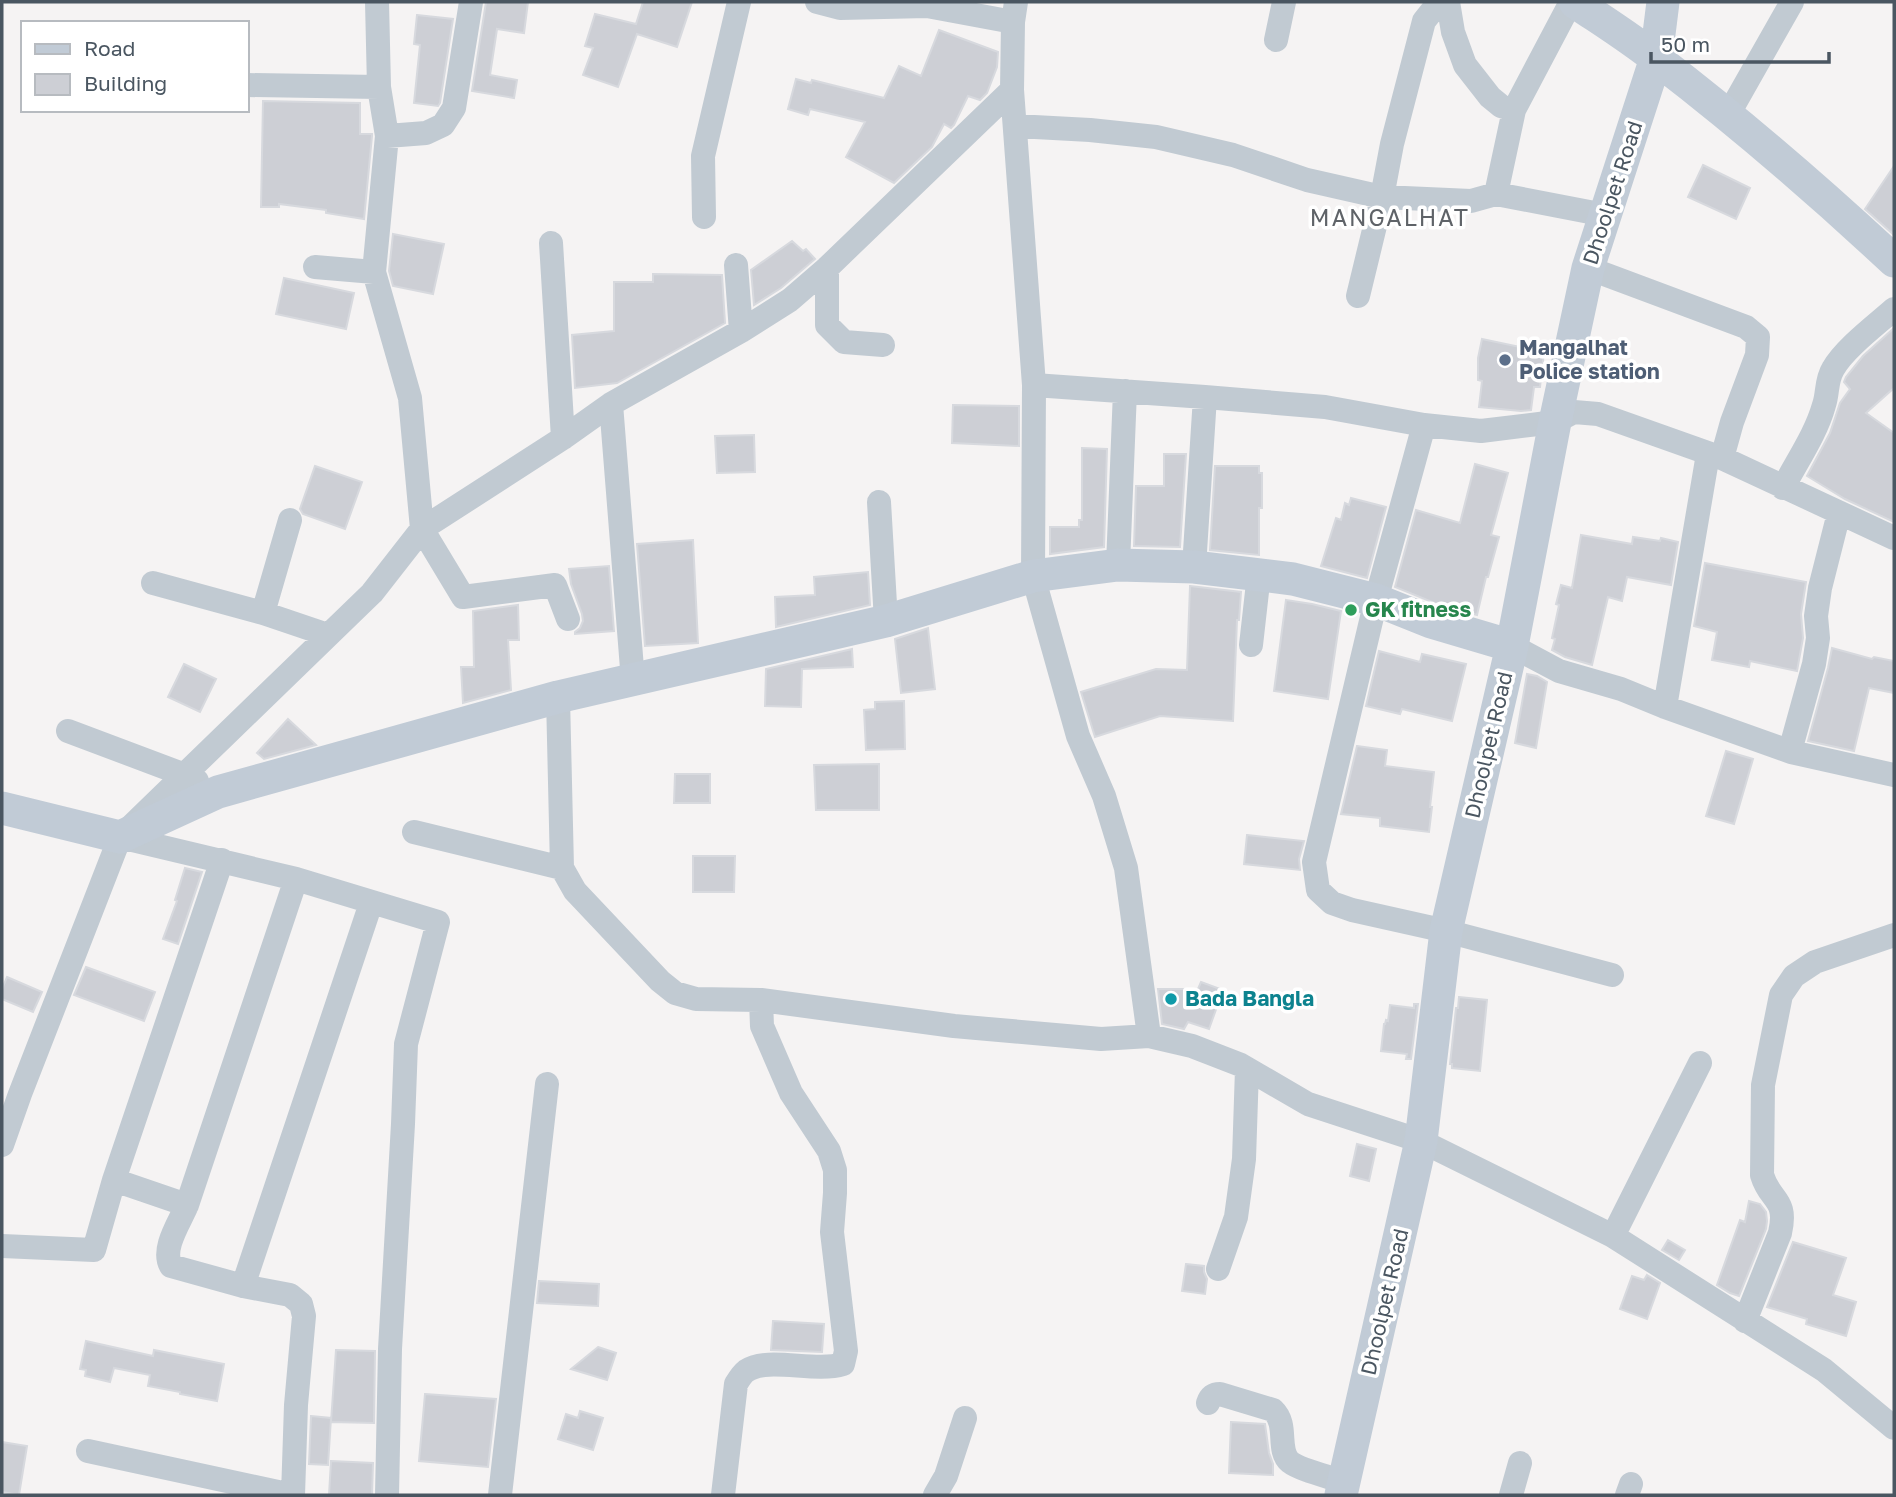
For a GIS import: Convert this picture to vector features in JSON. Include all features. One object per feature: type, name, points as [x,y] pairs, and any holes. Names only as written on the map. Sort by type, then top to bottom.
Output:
[{"type":"street","points":[[377,2],[379,87],[387,136],[374,271],[410,398],[422,529],[463,597],[555,585],[568,619]]},
{"type":"street","points":[[387,136],[426,133],[443,125],[454,108],[471,2]]},
{"type":"street","points":[[704,217],[703,156],[739,2]]},
{"type":"street","points":[[817,2],[840,8],[927,6],[1014,12],[1012,90],[1034,385],[1033,576],[1078,736],[1104,796],[1126,868],[1149,1036]]},
{"type":"street","points":[[1276,40],[1284,2]]},
{"type":"street","points":[[1358,296],[1423,21],[1439,2]]},
{"type":"street","points":[[1448,2],[1453,32],[1465,65],[1490,97],[1501,106],[1514,110]]},
{"type":"street","points":[[1496,194],[1514,110],[1573,2],[1656,58],[1728,115],[1894,261]]},
{"type":"street","name":"Dhoolpet Road","points":[[1342,1488],[1421,1141],[1446,931],[1512,646],[1588,268],[1656,58],[1663,2]]},
{"type":"street","points":[[1728,115],[1792,2]]},
{"type":"street","points":[[248,85],[379,87]]},
{"type":"street","points":[[2,1145],[11,1090],[120,837],[372,593],[422,529],[611,404],[741,331],[790,300],[827,268],[1012,90]]},
{"type":"street","points":[[1015,126],[1156,137],[1233,155],[1307,180],[1382,197],[1471,201],[1496,194],[1605,215]]},
{"type":"street","points":[[551,243],[563,438]]},
{"type":"street","points":[[736,265],[741,331]]},
{"type":"street","points":[[315,267],[374,271]]},
{"type":"street","points":[[827,268],[827,325],[844,342],[883,345]]},
{"type":"street","points":[[1588,268],[1746,327],[1758,337],[1757,355],[1732,422],[1715,456],[1665,707]]},
{"type":"street","points":[[1783,488],[1819,418],[1832,369],[1847,351],[1894,309]]},
{"type":"street","points":[[1034,385],[1325,407],[1424,425],[1481,431],[1555,422],[1574,412],[1598,414],[1715,456],[1894,538]]},
{"type":"street","points":[[1118,565],[1125,391]]},
{"type":"street","points":[[1194,566],[1205,397]]},
{"type":"street","points":[[611,404],[633,681]]},
{"type":"street","points":[[1424,425],[1377,600],[1314,862],[1318,890],[1332,903],[1352,910],[1446,931],[1612,975]]},
{"type":"street","points":[[878,502],[886,621]]},
{"type":"street","points":[[1790,751],[1814,664],[1820,588],[1839,513]]},
{"type":"street","points":[[263,613],[290,520]]},
{"type":"street","points":[[120,837],[218,792],[558,697],[886,621],[1033,576],[1118,565],[1194,566],[1259,574],[1293,579],[1377,600],[1431,622],[1512,646],[1559,671],[1621,689],[1790,751],[1894,775]]},
{"type":"street","points":[[1251,645],[1259,574]]},
{"type":"street","points":[[153,583],[263,613],[328,635]]},
{"type":"street","points":[[558,697],[562,868],[575,891],[660,981],[675,993],[696,999],[761,1000],[954,1026],[1101,1038],[1149,1036],[1192,1046],[1247,1069],[1308,1104],[1421,1141],[1613,1236],[1824,1370],[1894,1427]]},
{"type":"street","points":[[68,731],[184,775],[218,792]]},
{"type":"street","points":[[2,807],[296,879],[438,922],[406,1044],[390,1349],[387,1495]]},
{"type":"street","points":[[414,832],[562,868]]},
{"type":"street","points":[[2,1247],[94,1250],[114,1180],[222,860]]},
{"type":"street","points":[[88,1451],[292,1495],[304,1316],[301,1304],[290,1295],[243,1286],[171,1266],[167,1259],[167,1249],[187,1205],[296,879]]},
{"type":"street","points":[[243,1286],[371,903]]},
{"type":"street","points":[[1745,1321],[1783,1221],[1781,1205],[1765,1185],[1762,1175],[1763,1085],[1781,995],[1794,976],[1815,962],[1894,935]]},
{"type":"street","points":[[723,1495],[736,1384],[745,1371],[761,1364],[830,1368],[843,1364],[846,1351],[832,1232],[835,1170],[829,1151],[791,1093],[762,1026],[761,1000]]},
{"type":"street","points":[[1613,1236],[1700,1063]]},
{"type":"street","points":[[1218,1269],[1236,1217],[1244,1159],[1247,1069]]},
{"type":"street","points":[[500,1495],[547,1084]]},
{"type":"street","points":[[114,1180],[187,1205]]},
{"type":"street","points":[[1208,1404],[1214,1394],[1220,1394],[1273,1410],[1282,1425],[1285,1454],[1289,1461],[1342,1488]]},
{"type":"street","points":[[935,1495],[946,1476],[965,1418]]},
{"type":"street","points":[[1511,1495],[1520,1464]]},
{"type":"building","points":[[486,2],[528,2],[524,33],[497,29],[490,75],[517,80],[514,98],[472,91]]},
{"type":"building","points":[[643,2],[692,2],[677,47],[637,34],[618,87],[583,75],[593,48],[585,46],[595,14],[636,24]]},
{"type":"building","points":[[417,15],[453,19],[438,106],[414,103],[420,45],[414,44]]},
{"type":"building","points":[[939,30],[998,52],[997,67],[987,93],[980,100],[968,96],[954,125],[951,128],[944,124],[932,147],[894,183],[846,157],[865,122],[810,109],[808,115],[788,109],[796,79],[811,83],[812,80],[884,98],[899,66],[921,76]]},
{"type":"building","points":[[263,101],[360,103],[360,134],[372,134],[364,219],[326,213],[326,210],[279,204],[279,207],[261,207]]},
{"type":"building","points":[[1703,165],[1750,188],[1736,219],[1688,197]]},
{"type":"building","points":[[1894,166],[1894,235],[1865,209]]},
{"type":"building","points":[[393,234],[444,244],[433,294],[393,286],[389,271]]},
{"type":"building","points":[[792,241],[803,251],[806,249],[815,259],[781,288],[754,305],[751,270]]},
{"type":"building","points":[[653,274],[722,275],[725,323],[617,383],[575,388],[572,335],[614,331],[614,282],[653,282]]},
{"type":"building","points":[[284,278],[354,293],[346,329],[276,314]]},
{"type":"building","points":[[1894,328],[1894,388],[1866,413],[1894,433],[1894,522],[1845,499],[1807,476],[1830,433],[1840,403],[1850,389],[1844,382],[1846,377],[1863,356]]},
{"type":"building","points":[[1482,339],[1544,352],[1540,387],[1534,387],[1531,410],[1479,407],[1482,381],[1478,380],[1478,358]]},
{"type":"building","points":[[953,405],[1019,406],[1019,446],[952,443]]},
{"type":"building","points":[[754,435],[755,472],[717,473],[715,436]]},
{"type":"building","points":[[1082,448],[1107,449],[1104,547],[1050,554],[1050,527],[1079,527],[1079,520],[1082,520]]},
{"type":"building","points":[[1164,454],[1186,454],[1180,547],[1134,546],[1136,486],[1164,486]]},
{"type":"building","points":[[1475,464],[1508,473],[1491,535],[1499,537],[1477,615],[1437,604],[1395,587],[1416,510],[1460,523]]},
{"type":"building","points":[[315,466],[362,482],[345,529],[303,514],[300,509]]},
{"type":"building","points":[[1215,466],[1259,466],[1259,473],[1262,473],[1262,508],[1259,508],[1259,555],[1210,550]]},
{"type":"building","points":[[1351,498],[1386,507],[1367,578],[1321,566],[1336,518],[1341,520],[1345,503],[1349,505]]},
{"type":"building","points":[[1581,535],[1632,544],[1633,537],[1678,542],[1671,585],[1627,577],[1622,601],[1608,597],[1592,665],[1552,650],[1559,605],[1556,604],[1561,585],[1572,588]]},
{"type":"building","points":[[693,540],[698,643],[645,646],[637,544]]},
{"type":"building","points":[[1705,563],[1806,582],[1801,614],[1803,638],[1797,671],[1750,661],[1749,667],[1712,660],[1717,632],[1694,626]]},
{"type":"building","points":[[609,566],[614,631],[575,634],[583,621],[569,569]]},
{"type":"building","points":[[868,572],[870,605],[776,627],[775,597],[815,595],[814,577]]},
{"type":"building","points":[[1190,586],[1241,592],[1237,620],[1233,721],[1160,716],[1095,737],[1081,692],[1156,669],[1187,670]]},
{"type":"building","points":[[1286,600],[1341,611],[1328,699],[1274,691]]},
{"type":"building","points":[[518,605],[519,640],[508,640],[511,690],[463,703],[461,667],[474,667],[473,611]]},
{"type":"building","points":[[928,628],[935,689],[901,693],[895,639]]},
{"type":"building","points":[[1832,648],[1872,659],[1874,657],[1894,661],[1894,693],[1869,688],[1854,751],[1808,741]]},
{"type":"building","points":[[852,649],[853,667],[802,669],[801,707],[765,706],[766,669]]},
{"type":"building","points":[[1379,651],[1420,662],[1422,654],[1466,664],[1452,721],[1402,709],[1400,714],[1366,706]]},
{"type":"building","points":[[184,664],[216,679],[200,712],[168,697]]},
{"type":"building","points":[[1527,674],[1547,682],[1536,748],[1515,743]]},
{"type":"building","points":[[904,701],[905,749],[866,750],[864,710],[875,709],[875,702]]},
{"type":"building","points":[[288,719],[316,745],[264,759],[257,753]]},
{"type":"building","points":[[1357,746],[1387,750],[1385,766],[1434,772],[1429,832],[1380,826],[1380,818],[1341,814]]},
{"type":"building","points":[[1726,751],[1753,759],[1734,824],[1706,816]]},
{"type":"building","points":[[879,764],[879,810],[816,810],[814,765]]},
{"type":"building","points":[[675,774],[710,774],[710,803],[674,803]]},
{"type":"building","points":[[1247,835],[1304,841],[1299,859],[1300,870],[1244,864]]},
{"type":"building","points":[[693,856],[735,856],[734,892],[693,892]]},
{"type":"building","points":[[185,868],[202,872],[178,944],[163,939],[177,901],[175,900]]},
{"type":"building","points":[[86,967],[155,992],[144,1021],[74,995]]},
{"type":"building","points":[[7,977],[42,992],[33,1012],[2,999],[2,989]]},
{"type":"building","name":"Bada Bangla","points":[[1201,982],[1223,990],[1209,1029],[1188,1022],[1184,1029],[1162,1024],[1158,989],[1198,989]]},
{"type":"building","points":[[1459,997],[1487,1000],[1480,1071],[1452,1068],[1450,1064]]},
{"type":"building","points":[[1414,1004],[1418,1004],[1411,1059],[1406,1059],[1407,1054],[1381,1051],[1384,1024],[1388,1021],[1390,1005],[1414,1008]]},
{"type":"building","points":[[1357,1144],[1376,1149],[1369,1181],[1350,1176]]},
{"type":"building","points":[[1749,1201],[1760,1204],[1766,1212],[1767,1221],[1739,1296],[1717,1285],[1740,1220],[1745,1222]]},
{"type":"building","points":[[1668,1240],[1685,1250],[1679,1260],[1662,1250]]},
{"type":"building","points":[[1793,1242],[1846,1258],[1833,1295],[1856,1302],[1846,1336],[1806,1324],[1807,1319],[1767,1307]]},
{"type":"building","points":[[1186,1264],[1204,1266],[1207,1279],[1205,1294],[1182,1291]]},
{"type":"building","points":[[1647,1275],[1660,1283],[1647,1319],[1620,1309],[1632,1276],[1644,1280]]},
{"type":"building","points":[[539,1281],[599,1284],[598,1306],[537,1303]]},
{"type":"building","points":[[773,1321],[824,1324],[822,1352],[771,1350]]},
{"type":"building","points":[[86,1341],[153,1356],[154,1350],[224,1364],[217,1401],[148,1386],[150,1375],[114,1368],[110,1382],[85,1376],[86,1370],[80,1369]]},
{"type":"building","points":[[598,1347],[616,1353],[607,1380],[571,1369]]},
{"type":"building","points":[[336,1350],[375,1351],[374,1423],[331,1422]]},
{"type":"building","points":[[425,1394],[496,1399],[488,1467],[419,1461]]},
{"type":"building","points":[[580,1411],[603,1418],[593,1450],[558,1439],[566,1414],[578,1418]]},
{"type":"building","points":[[311,1416],[331,1418],[328,1465],[309,1464]]},
{"type":"building","points":[[1231,1422],[1265,1424],[1273,1475],[1229,1473]]},
{"type":"building","points":[[2,1442],[27,1446],[19,1495],[2,1492]]},
{"type":"building","points":[[331,1461],[373,1463],[372,1495],[329,1495]]},
{"type":"place","name":"Mangalhat Police station","points":[[1505,360]]},
{"type":"place","name":"GK fitness","points":[[1351,610]]},
{"type":"place","name":"Bada Bangla","points":[[1171,999]]},
{"type":"district","name":"MANGALHAT","points":[[1390,218]]}]
